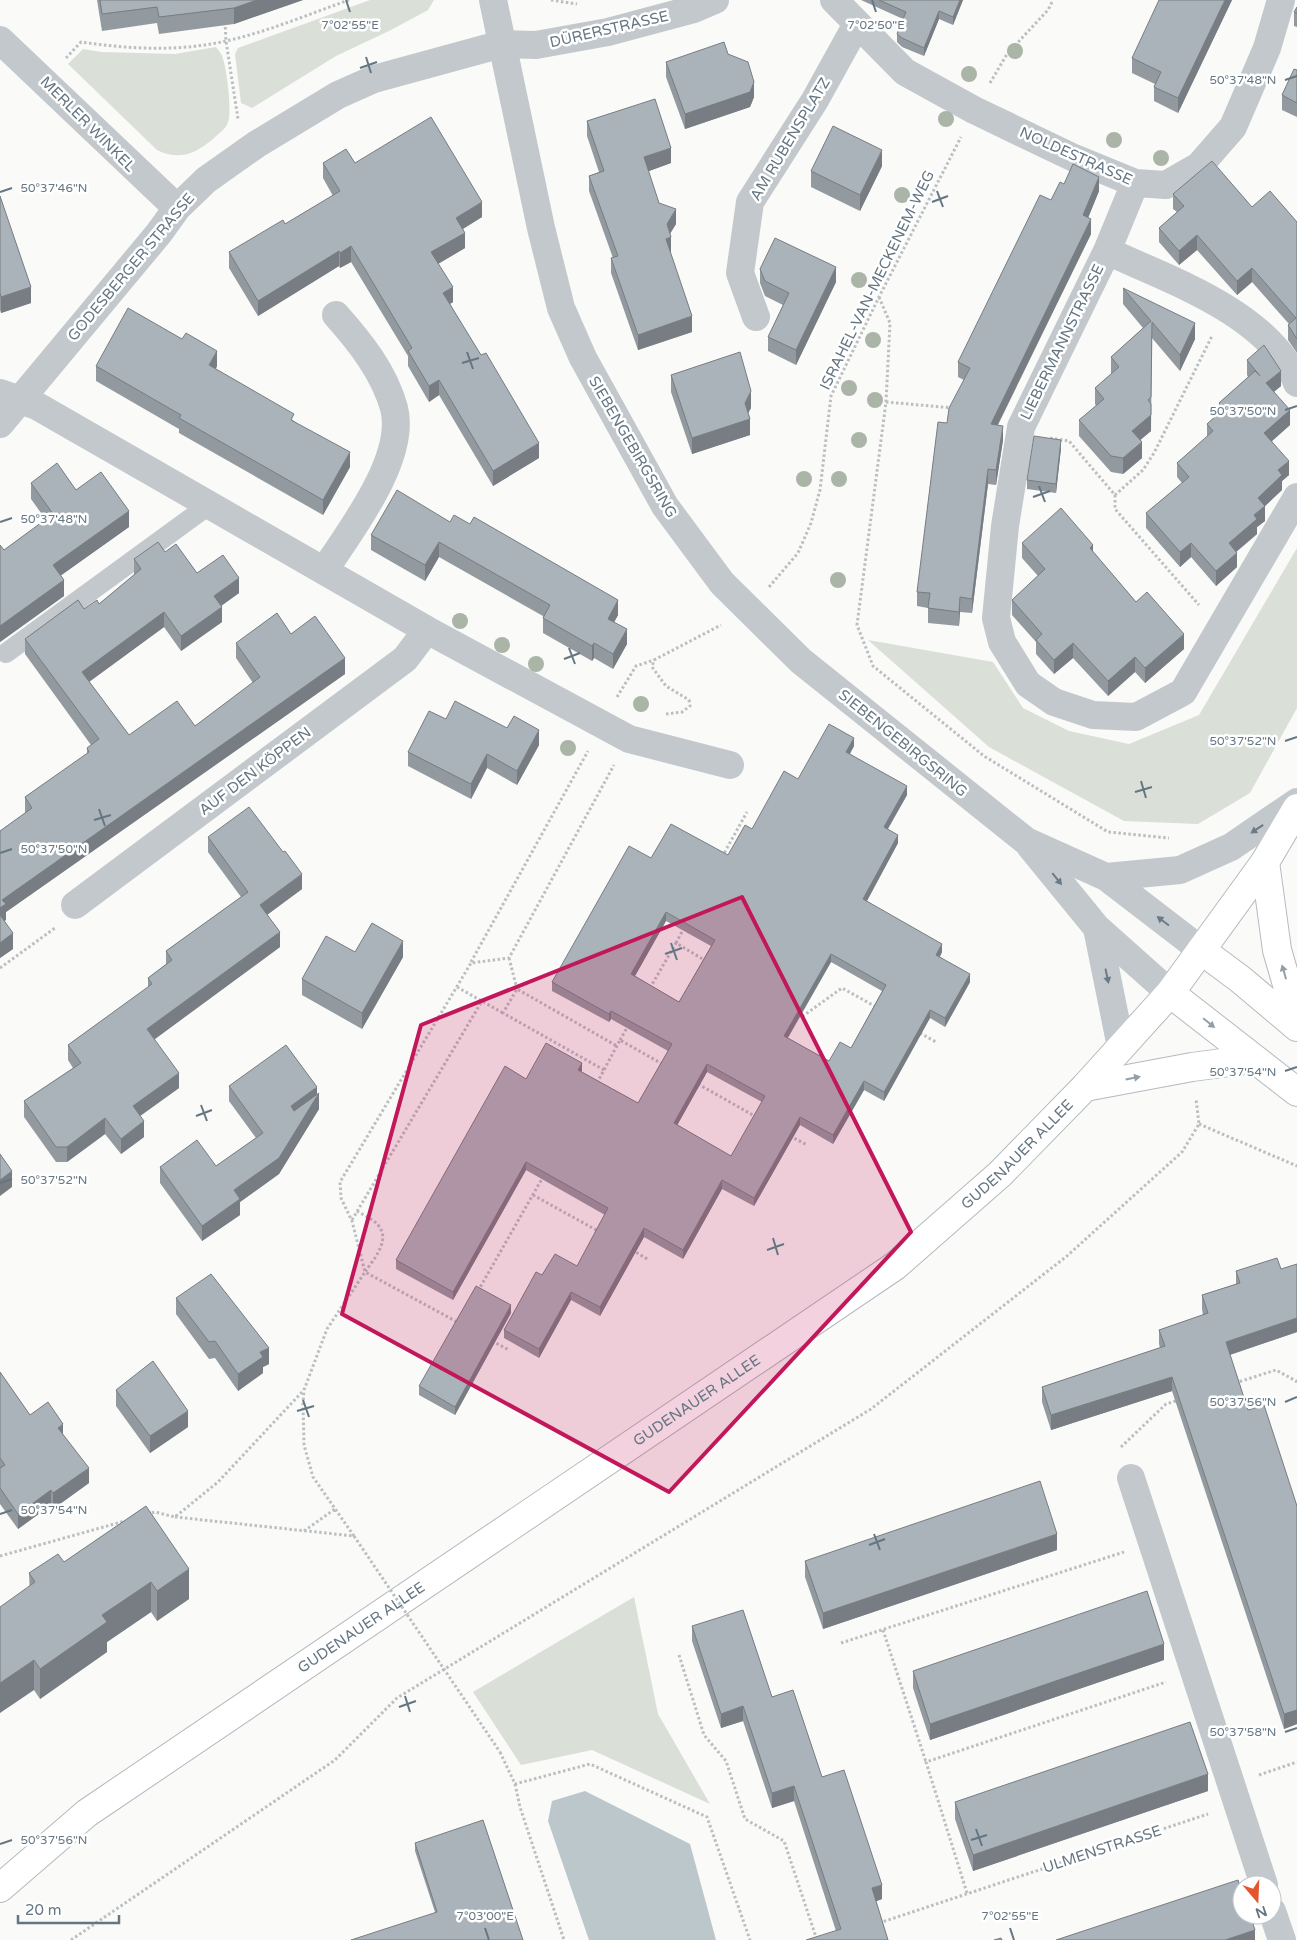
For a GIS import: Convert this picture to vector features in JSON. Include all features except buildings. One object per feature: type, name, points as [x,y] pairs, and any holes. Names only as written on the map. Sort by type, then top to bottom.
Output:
[{"type":"main road","name":"GUDENAUER ALLEE","points":[[0,1888],[87,1813],[896,1266],[1000,1174],[1085,1087],[1170,993],[1265,862],[1297,808]]},
{"type":"main road","points":[[1265,862],[1278,950],[1297,1019]]},
{"type":"main road","points":[[1202,950],[1297,1027]]},
{"type":"main road","points":[[1170,993],[1297,1092]]},
{"type":"main road","points":[[1085,1087],[1192,1067],[1253,1059]]},
{"type":"street","name":"SIEBENGEBIRGSRING","points":[[493,0],[541,228],[561,308],[588,367],[665,506],[722,583],[801,661],[1026,840],[1097,928],[1170,993]]},
{"type":"street","name":"DÜRERSTRASSE","points":[[502,44],[536,45],[608,32],[694,9],[715,0]]},
{"type":"street","name":"NOLDESTRASSE","points":[[834,0],[905,72],[974,110],[1074,158],[1135,183],[1166,185],[1198,166],[1233,127],[1267,48],[1281,0]]},
{"type":"street","name":"AM RUBENSPLATZ","points":[[756,317],[740,274],[750,202],[815,100],[857,24]]},
{"type":"street","name":"MERLER WINKEL","points":[[0,40],[176,208]]},
{"type":"street","name":"GODESBERGER STRASSE","points":[[0,424],[10,396],[159,233],[176,208],[206,180],[256,144],[338,95],[374,79],[502,44]]},
{"type":"street","name":"LIEBERMANNSTRASSE","points":[[1135,183],[1107,251],[1025,418],[1020,434],[1004,526],[996,618],[1002,642],[1028,684],[1054,702],[1093,715],[1136,717],[1182,692],[1297,497]]},
{"type":"street","name":"LIEBERMANNSTRASSE","points":[[1107,251],[1238,316],[1265,337],[1292,371],[1297,383]]},
{"type":"street","points":[[324,572],[388,466],[395,434],[394,409],[379,372],[357,338],[336,315]]},
{"type":"street","points":[[10,396],[37,406],[427,630],[629,739],[730,764]]},
{"type":"street","name":"AUF DEN KÖPPEN","points":[[75,905],[405,660],[427,630]]},
{"type":"street","points":[[1106,877],[1180,870],[1231,847],[1297,802]]},
{"type":"street","name":"SIEBENGEBIRGSRING","points":[[1026,840],[1106,877],[1202,950]]},
{"type":"street","points":[[1097,928],[1121,1048]]},
{"type":"street","points":[[1131,1478],[1150,1543],[1195,1672],[1261,1875]]},
{"type":"street","points":[[1277,1925],[1282,1940]]},
{"type":"lane","points":[[6,654],[209,505]]},
{"type":"path","points":[[45,81],[81,42],[121,48],[149,49],[226,42],[349,0]]},
{"type":"path","points":[[551,0],[583,5]]},
{"type":"path","name":"ISRAHEL-VAN-MECKENEM-WEG","points":[[769,588],[798,553],[810,524],[820,490],[831,396],[974,110],[1007,54],[1048,10],[1053,0]]},
{"type":"path","points":[[225,18],[226,42],[237,118],[256,144]]},
{"type":"path","points":[[879,297],[890,323],[886,402],[857,625],[873,666],[984,756],[1108,832],[1169,837],[1171,845]]},
{"type":"path","points":[[1115,495],[1142,470],[1154,453],[1211,336],[1238,316]]},
{"type":"path","points":[[886,402],[956,408]]},
{"type":"path","name":"LIEBERMANNSTRASSE","points":[[1020,434],[1069,440],[1115,495],[1116,510],[1219,628]]},
{"type":"path","points":[[619,693],[636,666],[654,660],[724,624]]},
{"type":"path","points":[[654,660],[652,667],[666,686],[689,700],[690,706],[682,712],[663,715]]},
{"type":"path","points":[[468,1328],[365,1272],[352,1221],[341,1198],[340,1182],[471,963],[602,724]]},
{"type":"path","points":[[504,1013],[517,989],[509,958],[629,739]]},
{"type":"path","points":[[721,860],[747,812]]},
{"type":"path","points":[[0,968],[63,922],[75,905]]},
{"type":"path","points":[[648,992],[685,927]]},
{"type":"path","points":[[676,943],[710,963]]},
{"type":"path","points":[[471,963],[509,958]]},
{"type":"path","points":[[457,987],[604,1070]]},
{"type":"path","points":[[794,1011],[803,1016],[842,988],[885,1013]]},
{"type":"path","points":[[517,989],[617,1046]]},
{"type":"path","points":[[352,1221],[482,1001]]},
{"type":"path","points":[[594,1086],[629,1024]]},
{"type":"path","points":[[919,1032],[936,1042]]},
{"type":"path","points":[[620,1040],[669,1068]]},
{"type":"path","points":[[694,1082],[766,1123]]},
{"type":"path","points":[[71,1940],[334,1760],[397,1698],[871,1409],[1067,1256],[1182,1152],[1199,1124],[1297,1166]]},
{"type":"path","points":[[783,1132],[807,1145]]},
{"type":"path","points":[[474,1298],[547,1170]]},
{"type":"path","points":[[533,1195],[600,1232]]},
{"type":"path","points":[[357,1211],[377,1224],[381,1232],[382,1241],[380,1248],[327,1329],[304,1390],[304,1445],[313,1477],[500,1752],[515,1784],[520,1807],[564,1940]]},
{"type":"path","points":[[625,1246],[650,1260]]},
{"type":"path","points":[[460,1324],[464,1315]]},
{"type":"path","points":[[484,1337],[509,1350]]},
{"type":"path","points":[[1230,1384],[1276,1370],[1296,1381],[1297,1385]]},
{"type":"path","points":[[175,1517],[218,1482],[304,1390]]},
{"type":"path","points":[[1131,1478],[1121,1447],[1166,1404],[1185,1398]]},
{"type":"path","points":[[304,1531],[335,1509]]},
{"type":"path","points":[[139,1517],[155,1512],[175,1517],[354,1536]]},
{"type":"path","points":[[0,1556],[131,1519]]},
{"type":"path","points":[[841,1643],[1150,1543]]},
{"type":"path","points":[[883,1630],[967,1893]]},
{"type":"path","points":[[680,1655],[704,1735],[726,1761],[745,1819],[784,1841],[817,1940]]},
{"type":"path","points":[[926,1762],[1195,1672]]},
{"type":"path","name":"ULMENSTRASSE","points":[[874,1924],[967,1893],[1234,1794],[1297,1762]]},
{"type":"path","points":[[515,1784],[590,1764],[707,1817],[750,1940]]},
{"type":"highlighted area","points":[[742,897],[911,1232],[669,1492],[342,1314],[421,1025]]},
{"type":"shaded area","points":[[370,0],[434,0],[428,10],[336,56],[252,108],[241,103],[235,54],[238,48]]},
{"type":"shaded area","points":[[216,47],[222,56],[227,79],[229,117],[227,125],[200,149],[180,155],[172,155],[157,150],[68,64],[83,49],[101,52],[175,54]]},
{"type":"shaded area","points":[[1297,548],[1297,708],[1250,793],[1198,824],[1124,821],[989,747],[868,640],[993,662],[1023,708],[1069,731],[1129,744],[1199,715]]},
{"type":"shaded area","points":[[634,1597],[658,1714],[710,1804],[592,1750],[521,1765],[473,1692]]},
{"type":"shaded area","points":[[585,1791],[690,1844],[716,1940],[589,1940],[548,1821],[552,1801]]}]
